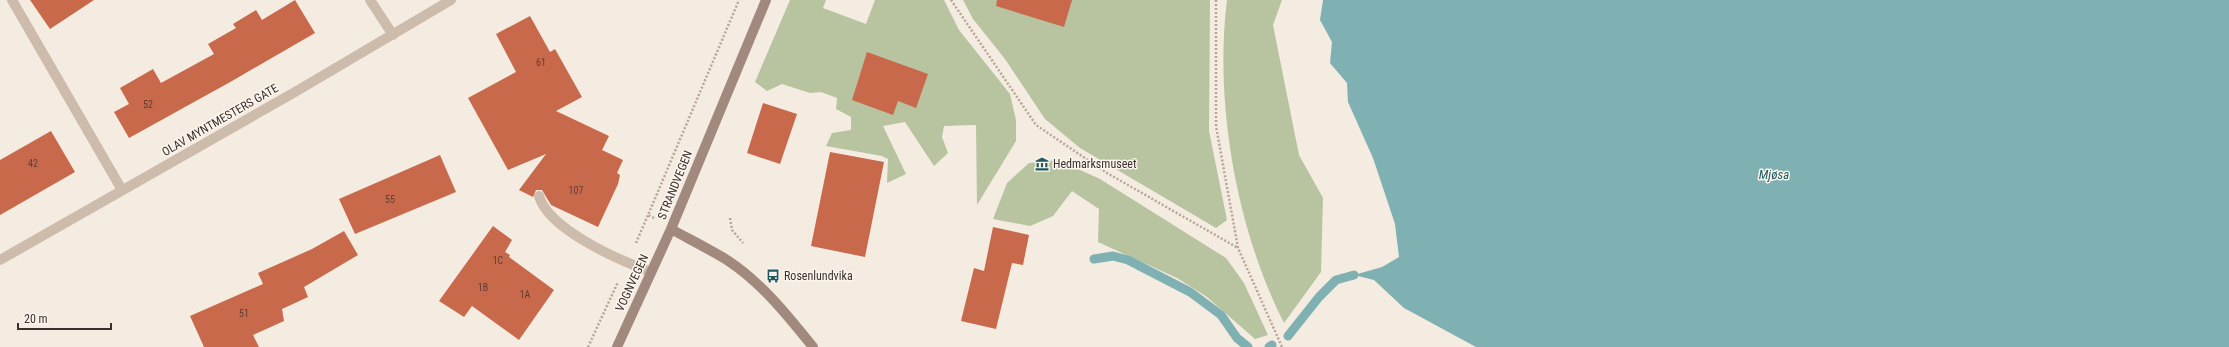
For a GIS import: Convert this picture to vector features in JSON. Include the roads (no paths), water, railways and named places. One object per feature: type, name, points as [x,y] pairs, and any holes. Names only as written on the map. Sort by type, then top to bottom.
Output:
[{"type":"main road","name":"STRANDVEGEN","points":[[766,0],[671,229],[734,266],[788,316],[813,347]]},
{"type":"main road","name":"VOGNVEGEN","points":[[617,347],[671,229]]},
{"type":"street","points":[[12,0],[122,190]]},
{"type":"street","points":[[370,0],[393,35]]},
{"type":"street","name":"OLAV MYNTMESTERS GATE","points":[[0,260],[393,35],[451,0]]},
{"type":"street","points":[[538,196],[549,214],[577,237],[626,263],[651,272]]},
{"type":"water","name":"Mjøsa","points":[[1323,0],[2229,0],[2229,347],[1476,347],[1404,308],[1374,280],[1354,275],[1382,267],[1399,257],[1395,224],[1373,158],[1348,102],[1347,83],[1330,63],[1332,42],[1320,20]]},
{"type":"waterway","points":[[1094,259],[1113,256],[1128,260],[1190,292],[1221,315],[1237,338],[1248,347]]},
{"type":"waterway","points":[[1288,336],[1319,297],[1336,280],[1354,275]]},
{"type":"place","name":"Hedmarksmuseet","points":[[1042,164]]},
{"type":"place","name":"Rosenlundvika","points":[[773,276]]}]
